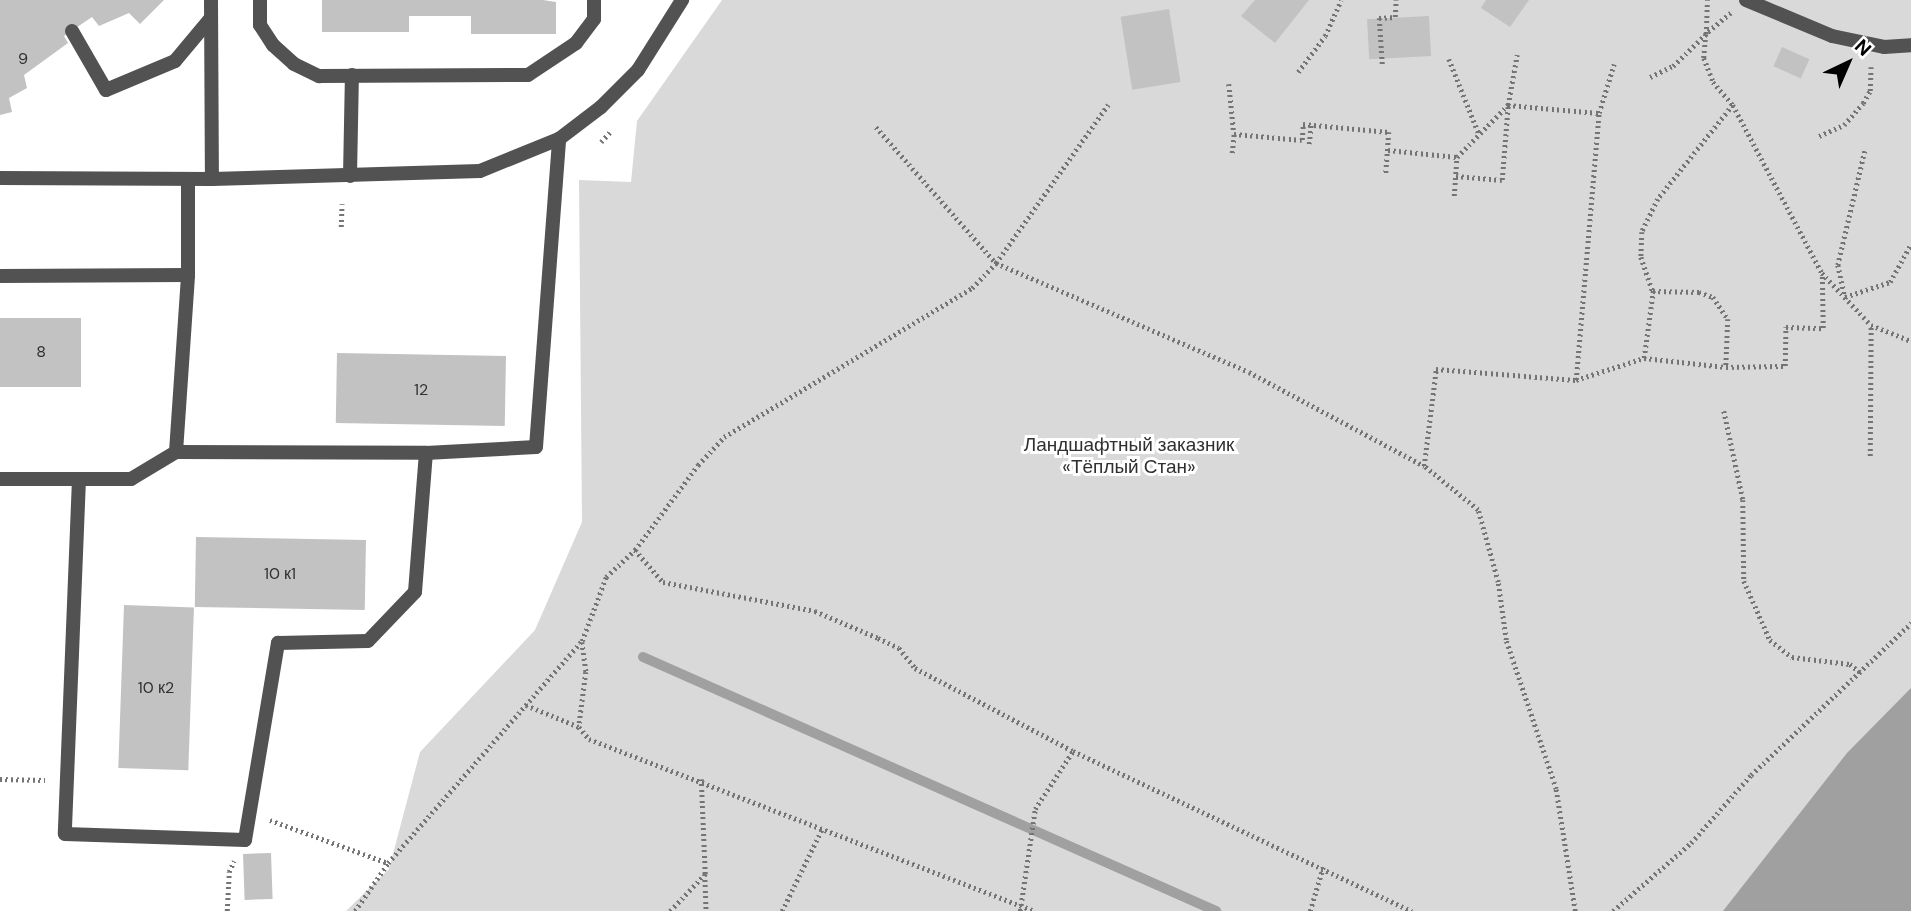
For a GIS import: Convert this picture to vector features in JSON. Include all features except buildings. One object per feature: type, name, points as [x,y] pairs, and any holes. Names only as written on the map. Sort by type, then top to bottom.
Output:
[{"type":"street","points":[[211,0],[212,179]]},
{"type":"street","points":[[260,0],[260,25],[273,45],[294,64],[319,76],[528,75],[576,43],[594,19],[594,0]]},
{"type":"street","points":[[0,178],[212,179],[480,171],[559,139],[638,70],[682,0]]},
{"type":"street","points":[[1752,3],[1832,36],[1868,44],[1911,45]]},
{"type":"street","points":[[72,31],[106,90],[175,61],[211,18]]},
{"type":"street","points":[[350,176],[352,75]]},
{"type":"street","points":[[0,479],[131,479],[176,452],[426,453],[536,447],[559,139]]},
{"type":"street","points":[[176,452],[188,275],[188,179]]},
{"type":"street","points":[[0,276],[188,275]]},
{"type":"street","points":[[79,479],[65,834],[245,840],[278,643],[368,641],[415,592],[426,453]]},
{"type":"path","points":[[1298,72],[1325,36],[1341,0]]},
{"type":"path","points":[[1382,65],[1377,19],[1395,17],[1396,0]]},
{"type":"path","points":[[1707,0],[1704,58],[1708,70],[1733,105],[1822,273],[1871,324],[1911,341]]},
{"type":"path","points":[[1650,77],[1673,66],[1718,19],[1752,3]]},
{"type":"path","points":[[1819,136],[1844,125],[1870,91],[1868,44]]},
{"type":"path","points":[[1455,176],[1502,180],[1508,105],[1517,55]]},
{"type":"path","points":[[1449,59],[1479,134]]},
{"type":"path","points":[[1576,380],[1600,113],[1614,64]]},
{"type":"path","points":[[1229,84],[1233,153]]},
{"type":"path","points":[[355,911],[388,863],[582,641],[606,577],[635,551],[698,465],[724,438],[972,288],[996,263],[1108,105]]},
{"type":"path","points":[[1454,196],[1457,157],[1508,105],[1600,113]]},
{"type":"path","points":[[1644,358],[1653,291],[1641,257],[1642,232],[1658,199],[1733,105]]},
{"type":"path","points":[[1234,134],[1301,140],[1303,124],[1389,132],[1386,173]]},
{"type":"path","points":[[1309,144],[1311,125]]},
{"type":"path","points":[[876,127],[996,263],[1250,372],[1424,466],[1478,510],[1498,582],[1506,640],[1556,789],[1575,911]]},
{"type":"path","points":[[1388,150],[1457,157]]},
{"type":"path","points":[[1845,297],[1838,265],[1865,152]]},
{"type":"path","points":[[341,227],[342,204]]},
{"type":"path","points":[[1845,297],[1890,282],[1911,244]]},
{"type":"path","points":[[1424,466],[1436,369],[1576,380],[1644,358],[1726,367],[1785,366],[1786,327],[1823,328],[1822,273]]},
{"type":"path","points":[[1653,291],[1699,292],[1718,302],[1728,319],[1726,367]]},
{"type":"path","points":[[1870,456],[1871,324]]},
{"type":"path","points":[[1724,411],[1743,499],[1744,581],[1770,640],[1793,657],[1850,664],[1860,672]]},
{"type":"path","points":[[635,551],[663,582],[816,611],[878,638],[899,648],[915,668],[1073,751],[1412,911]]},
{"type":"path","points":[[1613,911],[1691,843],[1751,775],[1911,623]]},
{"type":"path","points":[[579,727],[586,672],[582,641]]},
{"type":"path","points":[[526,705],[579,727],[589,739],[701,779],[1020,908],[1035,911]]},
{"type":"path","points":[[1020,908],[1035,809],[1073,751]]},
{"type":"path","points":[[0,779],[68,780]]},
{"type":"path","points":[[701,779],[706,911]]},
{"type":"path","points":[[249,813],[388,863]]},
{"type":"path","points":[[782,911],[823,827]]},
{"type":"path","points":[[228,911],[229,873],[245,840]]},
{"type":"path","points":[[1310,911],[1323,867]]},
{"type":"path","points":[[670,911],[705,874]]},
{"type":"green space","name":"Ландшафтный заказник «Тёплый Стан»","points":[[722,0],[1911,0],[1911,911],[346,911],[389,869],[420,752],[535,630],[582,522],[579,180],[631,182],[637,121]]},
{"type":"shaded area","points":[[1911,688],[1911,911],[1723,911],[1847,753]]},
{"type":"waterway","points":[[643,657],[1216,911]]}]
